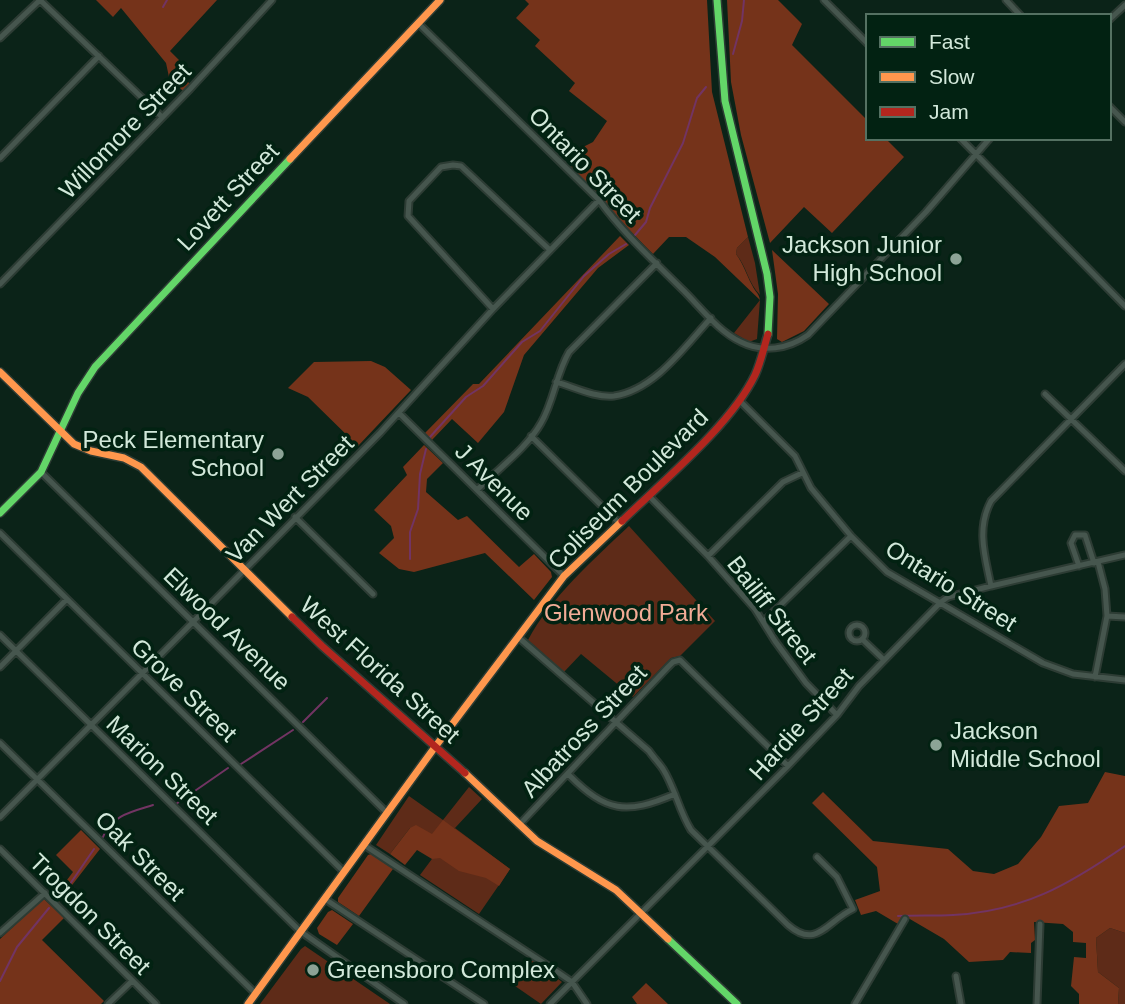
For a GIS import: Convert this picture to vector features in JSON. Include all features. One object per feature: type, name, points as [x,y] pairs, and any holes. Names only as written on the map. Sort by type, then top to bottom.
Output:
[{"type":"main road","name":"Lovett Street","points":[[0,513],[41,472],[78,393],[95,367],[440,0]]},
{"type":"main road","name":"Coliseum Boulevard","points":[[248,1004],[435,747],[564,576],[690,457],[740,401],[756,373],[769,318],[767,274],[725,102],[717,0]]},
{"type":"main road","name":"West Florida Street","points":[[0,372],[74,444],[87,452],[116,454],[132,460],[322,646],[519,825],[548,849],[616,890],[737,1004]]},
{"type":"street","points":[[0,38],[40,0],[162,117]]},
{"type":"street","name":"Willomore Street","points":[[0,284],[272,0]]},
{"type":"street","points":[[824,0],[866,42]]},
{"type":"street","points":[[1006,0],[1019,14]]},
{"type":"street","points":[[1111,18],[1125,5]]},
{"type":"street","name":"Ontario Street","points":[[418,23],[599,200],[621,227],[711,318],[736,340],[764,348]]},
{"type":"street","points":[[0,158],[99,56]]},
{"type":"street","points":[[1111,108],[1125,122]]},
{"type":"street","points":[[962,140],[1125,306]]},
{"type":"street","points":[[764,348],[787,346],[808,335],[926,212],[988,140]]},
{"type":"street","points":[[493,309],[410,220],[408,201],[441,167],[453,164],[461,166],[550,250]]},
{"type":"street","name":"Van Wert Street","points":[[0,817],[399,413],[493,309],[599,200]]},
{"type":"street","points":[[477,489],[542,422],[562,364],[569,352],[657,263]]},
{"type":"street","points":[[556,382],[601,395],[615,396],[643,386],[657,375],[711,318]]},
{"type":"street","points":[[991,586],[982,544],[984,513],[991,500],[1125,364]]},
{"type":"street","points":[[1045,394],[1125,471]]},
{"type":"street","name":"Ontario Street","points":[[740,401],[795,456],[811,488],[851,536],[887,572],[1042,663],[1070,673],[1125,680]]},
{"type":"street","name":"J Avenue","points":[[399,413],[564,576]]},
{"type":"street","points":[[531,436],[619,523]]},
{"type":"street","name":"Elwood Avenue","points":[[41,472],[387,813]]},
{"type":"street","points":[[708,556],[783,482],[802,473]]},
{"type":"street","name":"Bailiff Street","points":[[649,496],[708,556],[764,621],[775,641],[806,683],[838,715]]},
{"type":"street","points":[[295,517],[373,594]]},
{"type":"street","name":"Grove Street","points":[[0,533],[344,872]]},
{"type":"street","points":[[1079,566],[1071,543],[1079,533],[1085,535],[1105,589],[1107,616],[1095,677]]},
{"type":"street","points":[[764,621],[851,536]]},
{"type":"street","name":"Hardie Street","points":[[551,1004],[838,715],[859,686],[941,602],[948,597],[991,586],[1125,555]]},
{"type":"street","points":[[0,667],[67,599]]},
{"type":"street","points":[[1107,616],[1125,617]]},
{"type":"street","name":"Marion Street","points":[[0,635],[300,931],[404,1004]]},
{"type":"street","points":[[518,637],[649,751],[663,769],[691,830],[796,932],[806,936],[815,935],[841,914],[853,909],[837,877],[817,857]]},
{"type":"street","points":[[862,639],[884,660]]},
{"type":"street","name":"Albatross Street","points":[[519,825],[673,662],[680,660],[788,766]]},
{"type":"street","name":"Oak Street","points":[[0,743],[256,994]]},
{"type":"street","points":[[569,775],[588,794],[611,805],[631,807],[652,804],[675,794]]},
{"type":"street","points":[[364,845],[572,982],[587,1004]]},
{"type":"street","name":"Trogdon Street","points":[[0,849],[156,1004]]},
{"type":"street","points":[[0,933],[45,893]]},
{"type":"street","points":[[325,899],[484,1004]]},
{"type":"street","points":[[855,1004],[905,919]]},
{"type":"street","points":[[1037,1004],[1040,925]]},
{"type":"street","points":[[956,975],[961,1004]]},
{"type":"street","points":[[108,1004],[132,981]]},
{"type":"green space","points":[[748,237],[760,295],[736,254],[737,248]]},
{"type":"green space","points":[[760,300],[757,339],[749,342],[734,333]]},
{"type":"green space","name":"Glenwood Park","points":[[629,526],[715,621],[680,656],[671,658],[633,697],[581,654],[564,672],[528,640],[561,594]]},
{"type":"green space","points":[[469,787],[482,799],[455,828],[432,835],[410,828],[390,854],[376,845],[409,796],[443,820]]},
{"type":"green space","points":[[455,828],[510,869],[479,914],[420,875]]},
{"type":"green space","points":[[1110,928],[1125,933],[1125,1004],[1118,1004],[1119,988],[1098,972],[1096,938]]},
{"type":"green space","name":"Greensboro Complex","points":[[305,946],[390,1004],[260,1004]]},
{"type":"green space","points":[[532,960],[562,982],[541,1004],[515,986]]},
{"type":"shaded area","points":[[96,0],[217,0],[170,51],[179,60],[180,74],[190,84],[183,91],[169,77],[166,63],[121,8],[113,17]]},
{"type":"shaded area","points":[[525,0],[707,0],[712,92],[748,237],[737,248],[736,254],[760,300],[715,257],[686,237],[669,237],[653,254],[571,167],[581,148],[593,142],[607,121],[569,91],[575,83],[535,46],[540,40],[516,18],[529,4]]},
{"type":"shaded area","points":[[727,0],[778,0],[802,24],[792,45],[866,119],[866,140],[887,140],[904,157],[832,233],[804,207],[770,243],[741,135],[731,82]]},
{"type":"shaded area","points":[[620,236],[629,245],[598,268],[524,355],[504,412],[478,443],[452,419],[432,440],[425,433],[473,384],[479,384]]},
{"type":"shaded area","points":[[772,250],[829,304],[804,331],[782,342],[777,339],[778,294]]},
{"type":"shaded area","points":[[371,361],[385,367],[411,390],[358,446],[308,397],[288,388],[314,362]]},
{"type":"shaded area","points":[[424,445],[443,463],[427,479],[426,492],[458,520],[467,516],[519,567],[534,554],[551,572],[552,577],[534,600],[485,553],[414,572],[399,569],[379,553],[394,538],[391,526],[374,510],[407,475],[403,467]]},
{"type":"shaded area","points":[[1105,772],[1125,776],[1125,933],[1110,928],[1096,938],[1098,972],[1119,988],[1118,1004],[1079,1004],[1079,994],[1071,986],[1074,957],[1086,958],[1086,943],[1073,942],[1073,932],[1063,924],[1034,922],[1035,940],[1031,943],[1031,953],[1010,952],[1003,960],[969,962],[944,939],[903,915],[898,924],[876,911],[861,915],[855,900],[880,891],[877,867],[812,803],[823,792],[873,841],[948,849],[973,871],[994,874],[1018,864],[1041,837],[1059,806],[1088,803]]},
{"type":"shaded area","points":[[443,820],[510,869],[499,886],[486,878],[459,871],[440,858],[432,859],[417,850],[405,865],[390,854],[410,828],[416,825],[432,834]]},
{"type":"shaded area","points":[[81,830],[100,849],[59,902],[54,897],[73,872],[56,855]]},
{"type":"shaded area","points":[[371,854],[393,869],[359,916],[338,902],[338,898]]},
{"type":"shaded area","points":[[42,900],[64,918],[42,940],[104,1001],[101,1004],[0,1004],[0,939]]},
{"type":"shaded area","points":[[332,910],[353,924],[337,945],[319,934],[317,928]]},
{"type":"shaded area","points":[[646,983],[668,1004],[637,1004],[632,997]]},
{"type":"waterway","points":[[163,7],[167,0]]},
{"type":"waterway","points":[[733,54],[742,21],[744,0]]},
{"type":"waterway","points":[[635,235],[646,222],[650,208],[683,143],[697,98],[706,87]]},
{"type":"waterway","points":[[430,437],[466,397],[483,386],[522,342],[540,331],[584,276],[609,254],[626,244]]},
{"type":"waterway","points":[[410,559],[410,532],[418,509],[420,474],[426,449]]},
{"type":"waterway","points":[[303,722],[327,698]]},
{"type":"waterway","points":[[241,764],[293,730]]},
{"type":"waterway","points":[[176,804],[228,768]]},
{"type":"waterway","points":[[103,837],[117,819],[153,805]]},
{"type":"waterway","points":[[898,916],[953,915],[1024,902],[1084,873],[1125,846]]},
{"type":"waterway","points":[[59,900],[94,849]]},
{"type":"waterway","points":[[0,981],[17,947],[49,908]]},
{"type":"traffic: fast","points":[[717,0],[725,101],[767,274],[770,297],[768,334]]},
{"type":"traffic: fast","points":[[0,513],[41,472],[78,393],[95,367],[290,159]]},
{"type":"traffic: fast","points":[[668,939],[737,1004]]},
{"type":"traffic: slow","points":[[290,159],[440,0]]},
{"type":"traffic: slow","points":[[0,372],[74,444],[91,451],[124,458],[141,467],[292,617]]},
{"type":"traffic: slow","points":[[248,1004],[435,747],[564,576],[622,521]]},
{"type":"traffic: slow","points":[[465,773],[537,841],[616,890],[668,939]]},
{"type":"traffic: jam","points":[[622,521],[695,452],[730,413],[755,375],[768,334]]},
{"type":"traffic: jam","points":[[292,617],[465,773]]},
{"type":"place","name":"Jackson Junior High School","points":[[956,259]]},
{"type":"place","name":"Peck Elementary School","points":[[278,454]]},
{"type":"place","name":"Jackson Middle School","points":[[936,745]]},
{"type":"place","name":"Greensboro Complex","points":[[313,970]]}]
